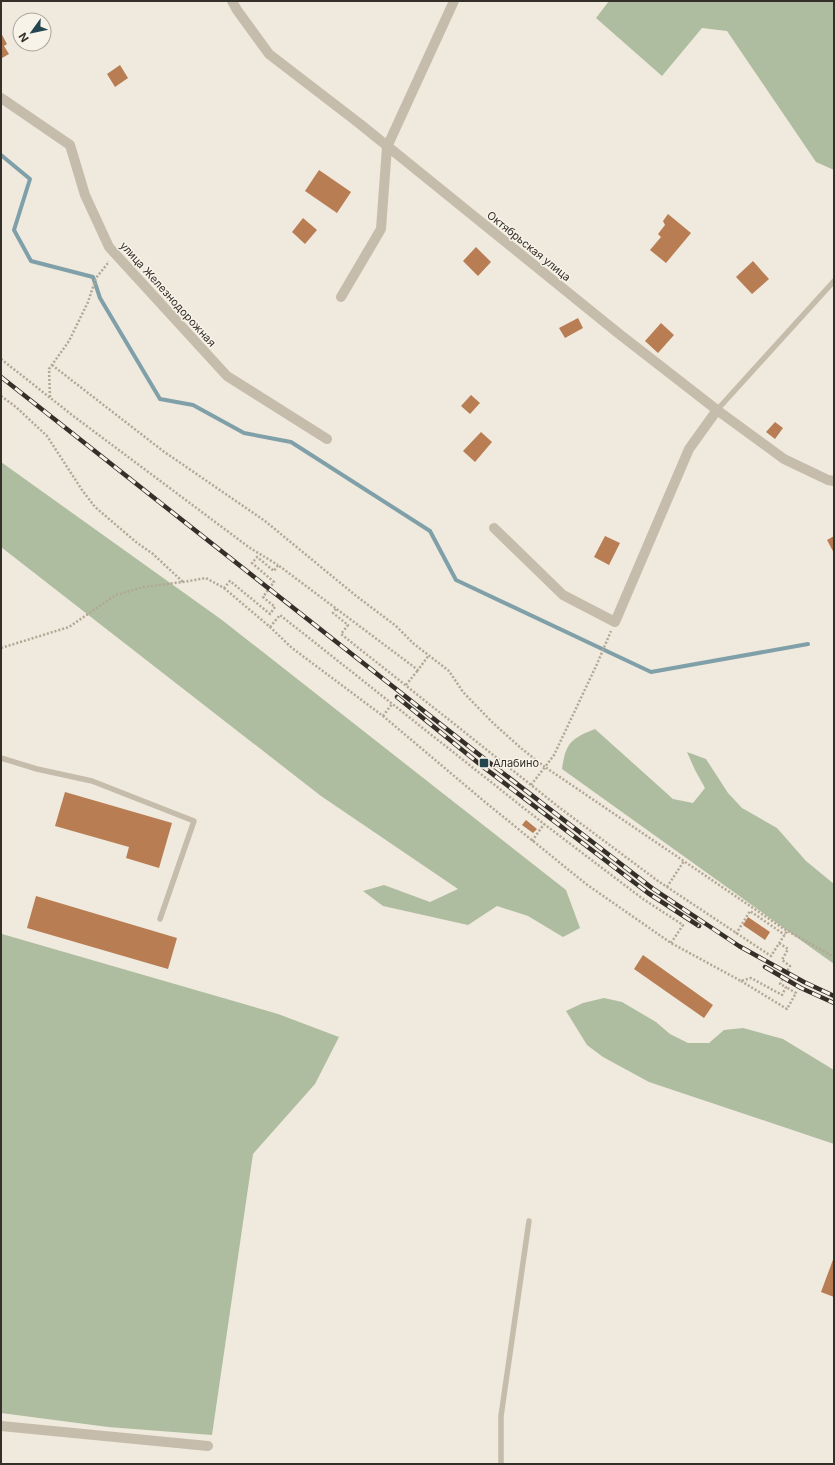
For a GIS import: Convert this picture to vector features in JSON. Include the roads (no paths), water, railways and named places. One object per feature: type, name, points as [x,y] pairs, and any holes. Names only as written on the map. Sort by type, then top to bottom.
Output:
[{"type":"street","name":"Октябрьская улица","points":[[232,1],[269,54],[618,333],[716,410],[784,459],[828,480],[834,481]]},
{"type":"street","points":[[341,297],[381,229],[387,147],[454,1]]},
{"type":"street","name":"улица Железнодорожная","points":[[1,98],[70,145],[85,195],[109,246],[227,376],[327,439]]},
{"type":"street","points":[[494,528],[563,595],[615,622],[689,449],[716,410]]},
{"type":"street","points":[[1,1426],[208,1446]]},
{"type":"lane","points":[[716,410],[834,281]]},
{"type":"lane","points":[[1,758],[37,769],[92,781],[194,821],[160,918]]},
{"type":"lane","points":[[501,1464],[501,1416],[529,1221]]},
{"type":"waterway","points":[[1,155],[30,179],[14,230],[31,261],[93,277],[100,298],[160,399],[193,405],[244,433],[291,442],[430,531],[456,580],[651,672],[808,644]]},
{"type":"railway","points":[[1,377],[486,760],[652,888],[739,946],[804,982],[834,996]]},
{"type":"railway","points":[[397,697],[482,766],[648,893],[699,926]]},
{"type":"railway","points":[[765,967],[801,988],[834,1003]]},
{"type":"place","name":"Алабино","points":[[484,763]]}]
